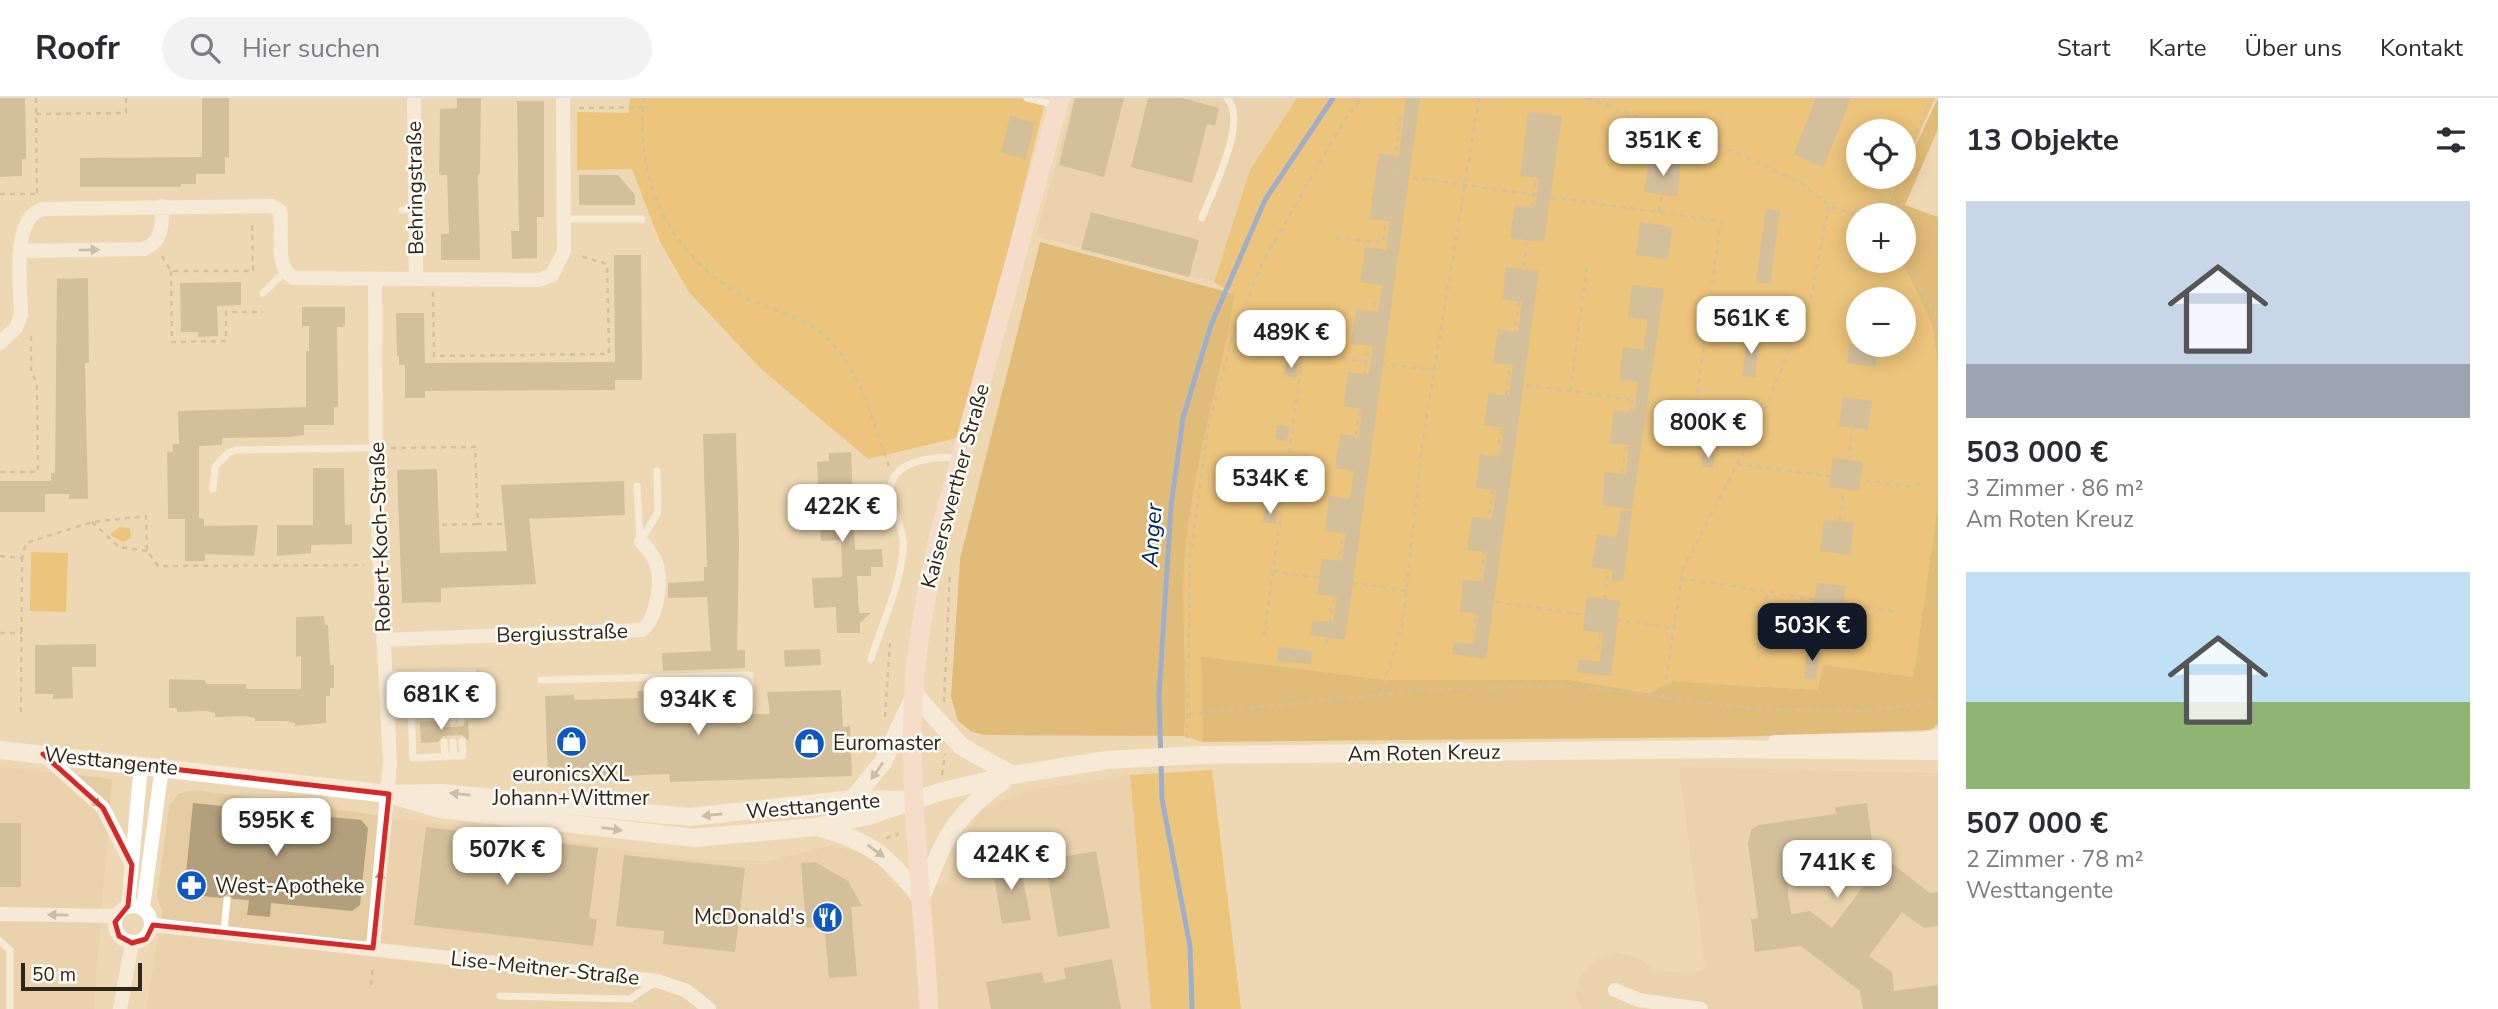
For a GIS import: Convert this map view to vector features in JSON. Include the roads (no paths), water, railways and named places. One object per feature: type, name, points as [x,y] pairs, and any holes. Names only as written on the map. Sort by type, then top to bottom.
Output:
[{"type":"main road","name":"Kaiserswerther Straße","points":[[929,1009],[914,800],[915,695],[928,588],[960,458],[1059,102]]},
{"type":"street","name":"Behringstraße","points":[[414,98],[408,209],[416,278]]},
{"type":"street","points":[[0,343],[16,328],[21,315],[24,223],[37,210],[272,206],[281,211],[285,272],[294,278],[539,279],[552,275],[564,251],[563,103]]},
{"type":"street","points":[[21,251],[144,249],[155,244],[160,236],[162,206]]},
{"type":"street","name":"Robert-Koch-Straße","points":[[374,279],[379,565],[389,794]]},
{"type":"street","name":"Bergiusstraße","points":[[383,640],[642,629],[649,624],[657,602],[656,561],[641,541]]},
{"type":"street","points":[[816,827],[863,842],[879,851],[921,898],[942,847],[964,811],[1012,775],[954,741],[915,695],[883,762],[853,799]]},
{"type":"street","points":[[1728,749],[1785,741],[1923,739],[1938,736]]},
{"type":"street","name":"Am Roten Kreuz","points":[[914,800],[1059,765],[1146,757],[1728,749],[1938,751]]},
{"type":"street","name":"Westtangente","points":[[0,750],[389,794],[443,793],[689,817],[853,799],[914,800]]},
{"type":"street","points":[[43,754],[103,808],[132,865]]},
{"type":"street","points":[[135,906],[132,865],[141,765]]},
{"type":"street","points":[[135,906],[162,767]]},
{"type":"street","points":[[374,948],[389,794]]},
{"type":"street","name":"Westtangente","points":[[389,794],[440,809],[695,838],[816,827],[887,811],[914,800]]},
{"type":"street","points":[[0,914],[116,916],[135,906]]},
{"type":"street","points":[[116,916],[119,936],[132,943],[146,939],[153,925],[148,912],[135,906]]},
{"type":"street","name":"Lise-Meitner-Straße","points":[[153,925],[658,981],[687,991],[709,1009]]},
{"type":"street","points":[[120,1009],[132,943]]},
{"type":"street","points":[[1615,990],[1639,1000],[1701,1009]]},
{"type":"lane","points":[[1027,98],[1059,102]]},
{"type":"lane","points":[[1202,218],[1232,138],[1236,117],[1234,106],[1227,98]]},
{"type":"lane","points":[[564,219],[642,219]]},
{"type":"lane","points":[[263,293],[285,272]]},
{"type":"lane","points":[[214,489],[215,467],[228,453],[236,450],[376,448]]},
{"type":"lane","points":[[871,660],[903,552],[902,528],[890,495],[893,477],[900,469],[922,460],[960,458]]},
{"type":"lane","points":[[641,541],[658,512],[657,471]]},
{"type":"lane","points":[[637,486],[641,541]]},
{"type":"lane","points":[[867,519],[898,518]]},
{"type":"lane","points":[[385,675],[473,673]]},
{"type":"lane","points":[[541,680],[750,675],[751,704]]},
{"type":"lane","points":[[387,708],[461,705],[461,720]]},
{"type":"lane","points":[[443,706],[448,721],[452,706]]},
{"type":"lane","points":[[411,707],[413,758],[454,756],[458,742]]},
{"type":"lane","points":[[444,742],[444,757]]},
{"type":"lane","points":[[224,931],[227,901]]},
{"type":"lane","points":[[0,941],[10,950],[10,1009]]},
{"type":"lane","points":[[500,996],[630,999],[658,981]]},
{"type":"waterway","name":"Anger","points":[[1192,1009],[1190,946],[1162,799],[1159,695],[1171,507],[1183,418],[1211,325],[1265,200],[1333,98]]},
{"type":"place","name":"euronicsXXL Johann+Wittmer","points":[[571,742]]},
{"type":"place","name":"Euromaster","points":[[810,743]]},
{"type":"place","name":"West-Apotheke","points":[[192,886]]},
{"type":"place","name":"McDonald's","points":[[828,917]]}]
